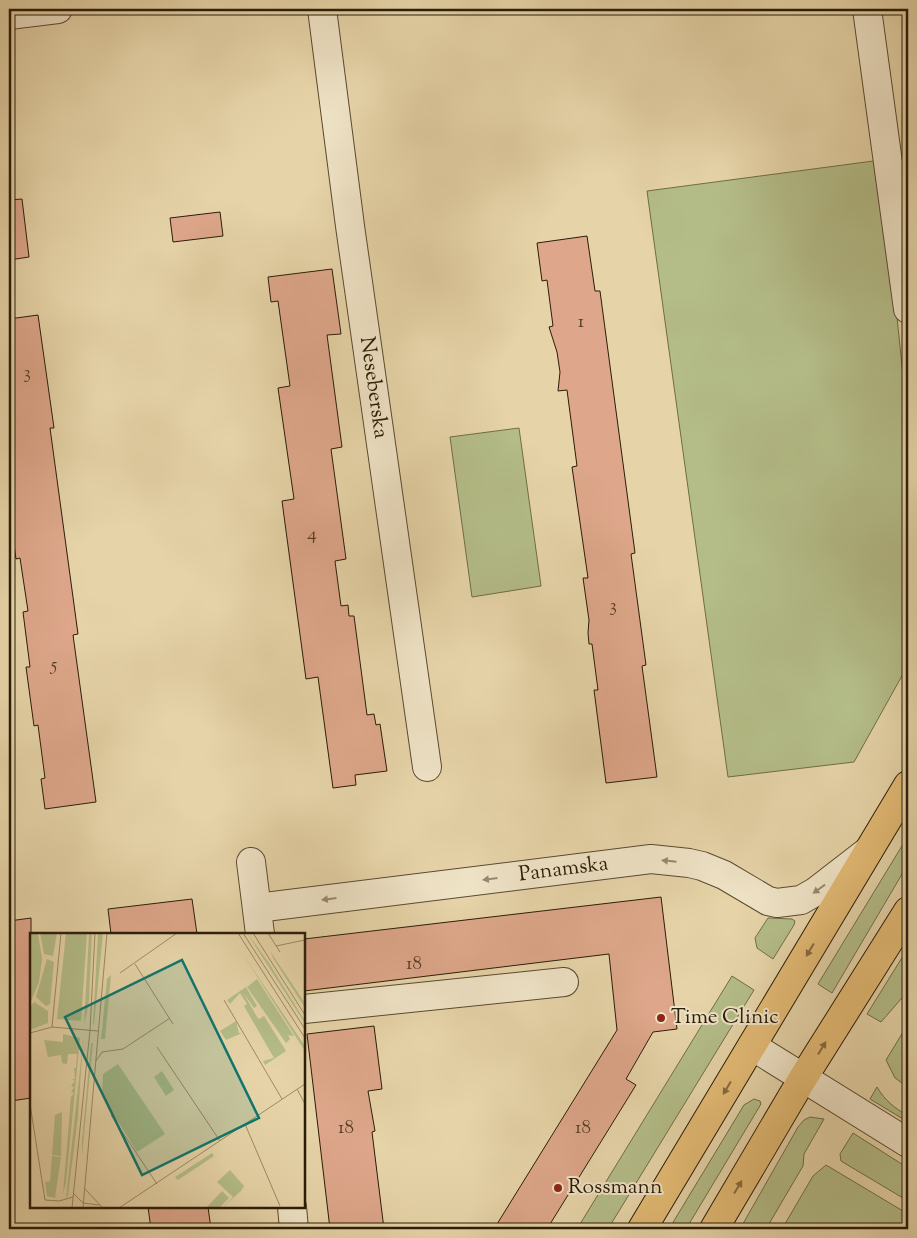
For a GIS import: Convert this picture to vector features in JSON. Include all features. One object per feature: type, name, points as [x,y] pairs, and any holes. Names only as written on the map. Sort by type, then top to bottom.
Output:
[{"type":"main road","points":[[642,1229],[908,785]]},
{"type":"main road","points":[[714,1229],[803,1078],[908,911]]},
{"type":"street","points":[[9,15],[58,9]]},
{"type":"street","name":"Neseberska","points":[[322,9],[350,226],[427,767]]},
{"type":"street","points":[[867,9],[908,309]]},
{"type":"street","name":"Panamska","points":[[257,908],[651,859],[702,866],[724,875],[768,901],[777,903],[790,902],[801,900],[815,892],[871,848]]},
{"type":"street","points":[[251,862],[260,933]]},
{"type":"street","points":[[305,1009],[564,982]]},
{"type":"street","points":[[752,1046],[908,1143]]},
{"type":"street","points":[[292,1208],[294,1229]]},
{"type":"green space","points":[[881,160],[908,425],[908,665],[854,762],[728,777],[647,191]]},
{"type":"green space","points":[[519,428],[541,586],[472,597],[450,437]]},
{"type":"green space","points":[[908,836],[908,864],[832,993],[818,984]]},
{"type":"green space","points":[[768,918],[792,919],[795,921],[773,959],[757,948],[755,938]]},
{"type":"green space","points":[[908,948],[908,991],[881,1022],[867,1014]]},
{"type":"green space","points":[[732,976],[754,990],[608,1229],[577,1229]]},
{"type":"green space","points":[[908,1024],[908,1087],[895,1078],[886,1060]]},
{"type":"green space","points":[[877,1087],[891,1104],[908,1116],[908,1122],[870,1099]]},
{"type":"green space","points":[[754,1099],[760,1101],[761,1104],[686,1229],[669,1229],[744,1105]]},
{"type":"green space","points":[[810,1117],[824,1119],[804,1154],[803,1166],[766,1229],[740,1229],[798,1127],[804,1120]]},
{"type":"green space","points":[[853,1133],[908,1168],[908,1201],[841,1161],[840,1154]]},
{"type":"green space","points":[[826,1165],[908,1214],[908,1229],[782,1229],[813,1176]]},
{"type":"building","points":[[22,199],[29,257],[9,260],[9,200]]},
{"type":"building","points":[[220,212],[223,236],[173,242],[170,218]]},
{"type":"building","points":[[587,236],[595,291],[600,291],[635,553],[631,554],[646,665],[642,666],[657,777],[606,783],[594,690],[598,690],[592,644],[589,644],[589,620],[583,578],[588,578],[572,467],[577,466],[567,390],[558,391],[560,372],[557,352],[549,327],[553,326],[547,280],[542,281],[537,243]]},
{"type":"building","points":[[332,269],[341,334],[327,335],[342,447],[331,449],[346,559],[335,561],[341,606],[348,605],[349,616],[354,616],[367,715],[374,714],[376,725],[380,724],[387,771],[355,775],[356,785],[333,788],[318,677],[306,679],[282,501],[294,499],[278,388],[290,386],[278,301],[271,302],[268,277]]},
{"type":"building","points":[[38,315],[54,428],[50,428],[78,634],[73,635],[96,802],[45,809],[41,779],[45,778],[38,725],[34,726],[26,667],[30,667],[23,612],[28,611],[20,558],[16,559],[9,508],[9,319]]},
{"type":"building","points":[[661,897],[677,1029],[653,1032],[626,1079],[636,1085],[547,1229],[494,1229],[617,1030],[609,954],[305,991],[305,939]]},
{"type":"building","points":[[192,899],[197,933],[111,933],[108,909]]},
{"type":"building","points":[[31,918],[30,1098],[11,1101],[9,1086],[9,921]]},
{"type":"building","points":[[374,1026],[382,1089],[368,1091],[375,1131],[372,1132],[384,1229],[330,1229],[307,1034]]},
{"type":"building","points":[[148,1208],[208,1208],[211,1229],[151,1229]]},
{"type":"place","name":"Time Clinic","points":[[661,1018]]},
{"type":"place","name":"Rossmann","points":[[558,1188]]}]
